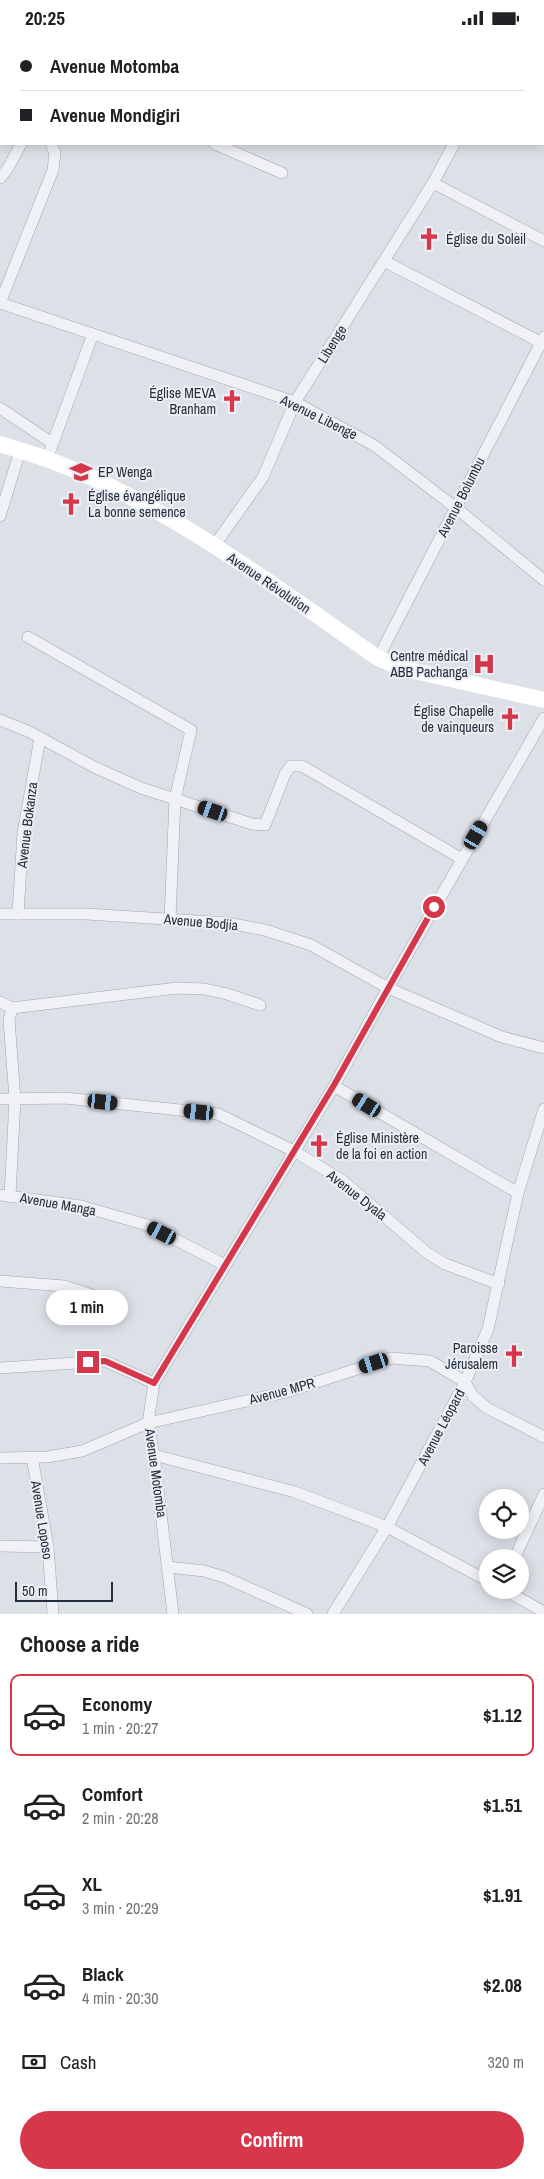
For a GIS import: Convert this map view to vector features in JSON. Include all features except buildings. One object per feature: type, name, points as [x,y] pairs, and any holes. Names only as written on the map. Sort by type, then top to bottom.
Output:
[{"type":"street","points":[[0,178],[8,168],[20,145]]},
{"type":"street","points":[[0,303],[53,170],[55,153],[51,145]]},
{"type":"street","points":[[217,145],[282,173]]},
{"type":"street","name":"Libenge","points":[[214,546],[262,477],[295,402],[433,183],[453,145]]},
{"type":"street","points":[[433,183],[544,241]]},
{"type":"street","points":[[384,261],[543,341]]},
{"type":"street","name":"Avenue Libenge","points":[[0,303],[295,402],[375,446],[456,507],[544,580]]},
{"type":"street","points":[[47,459],[93,334]]},
{"type":"street","name":"Avenue Bolumbu","points":[[378,658],[543,341]]},
{"type":"street","points":[[0,408],[52,443]]},
{"type":"street","name":"Avenue Révolution","points":[[0,444],[47,459],[129,497],[214,546],[378,658],[401,668],[544,700]]},
{"type":"street","points":[[0,516],[3,499],[20,451]]},
{"type":"street","points":[[28,637],[191,730],[175,799],[170,919]]},
{"type":"street","name":"Avenue Motomba","points":[[173,1614],[154,1455],[148,1423],[154,1383],[334,1085],[544,718]]},
{"type":"street","points":[[0,719],[142,789],[239,821],[265,825],[285,774],[291,766],[302,766],[462,859]]},
{"type":"street","name":"Avenue Bokanza","points":[[18,914],[23,833],[40,738]]},
{"type":"street","name":"Avenue Bodjia","points":[[0,913],[86,914],[170,919],[228,923],[265,930],[311,945],[388,988],[502,1037],[544,1049]]},
{"type":"street","points":[[0,1003],[12,1008],[177,988],[212,991],[260,1005]]},
{"type":"street","points":[[5,1196],[15,1099],[9,1020],[12,1008]]},
{"type":"street","points":[[334,1085],[518,1193]]},
{"type":"street","name":"Avenue Dyala","points":[[0,1099],[65,1098],[218,1115],[294,1151],[343,1181],[426,1251],[446,1264],[499,1284]]},
{"type":"street","name":"Avenue Léopard","points":[[333,1614],[387,1527],[465,1382],[488,1329],[518,1193],[544,1109]]},
{"type":"street","name":"Avenue Manga","points":[[5,1196],[81,1206],[147,1225],[225,1265]]},
{"type":"street","points":[[0,1281],[64,1286],[105,1299]]},
{"type":"street","name":"Avenue MPR","points":[[0,1458],[47,1457],[82,1451],[148,1423],[286,1392],[391,1358],[430,1361],[465,1382],[473,1396],[487,1408],[544,1437]]},
{"type":"street","points":[[0,1368],[105,1361],[154,1383]]},
{"type":"street","points":[[154,1455],[295,1492],[387,1527],[479,1576]]},
{"type":"street","name":"Avenue Loposo","points":[[32,1457],[48,1547],[53,1614]]},
{"type":"street","points":[[519,1549],[544,1493]]},
{"type":"street","points":[[0,1547],[48,1547]]},
{"type":"street","points":[[168,1567],[204,1571],[224,1577],[307,1614]]},
{"type":"street","points":[[522,1599],[544,1611]]},
{"type":"place","name":"Église du Soleil","points":[[429,239]]},
{"type":"place","name":"Église MEVA Branham","points":[[232,401]]},
{"type":"place","name":"EP Wenga","points":[[81,472]]},
{"type":"place","name":"Église évangélique La bonne semence","points":[[71,504]]},
{"type":"place","name":"Centre médical ABB Pachanga","points":[[484,664]]},
{"type":"place","name":"Église Chapelle de vainqueurs","points":[[510,719]]},
{"type":"place","name":"Église Ministère de la foi en action","points":[[319,1146]]},
{"type":"place","name":"Paroisse Jérusalem","points":[[514,1356]]},
{"type":"route","points":[[88,1362],[105,1361],[154,1383],[334,1085],[434,907]]}]
